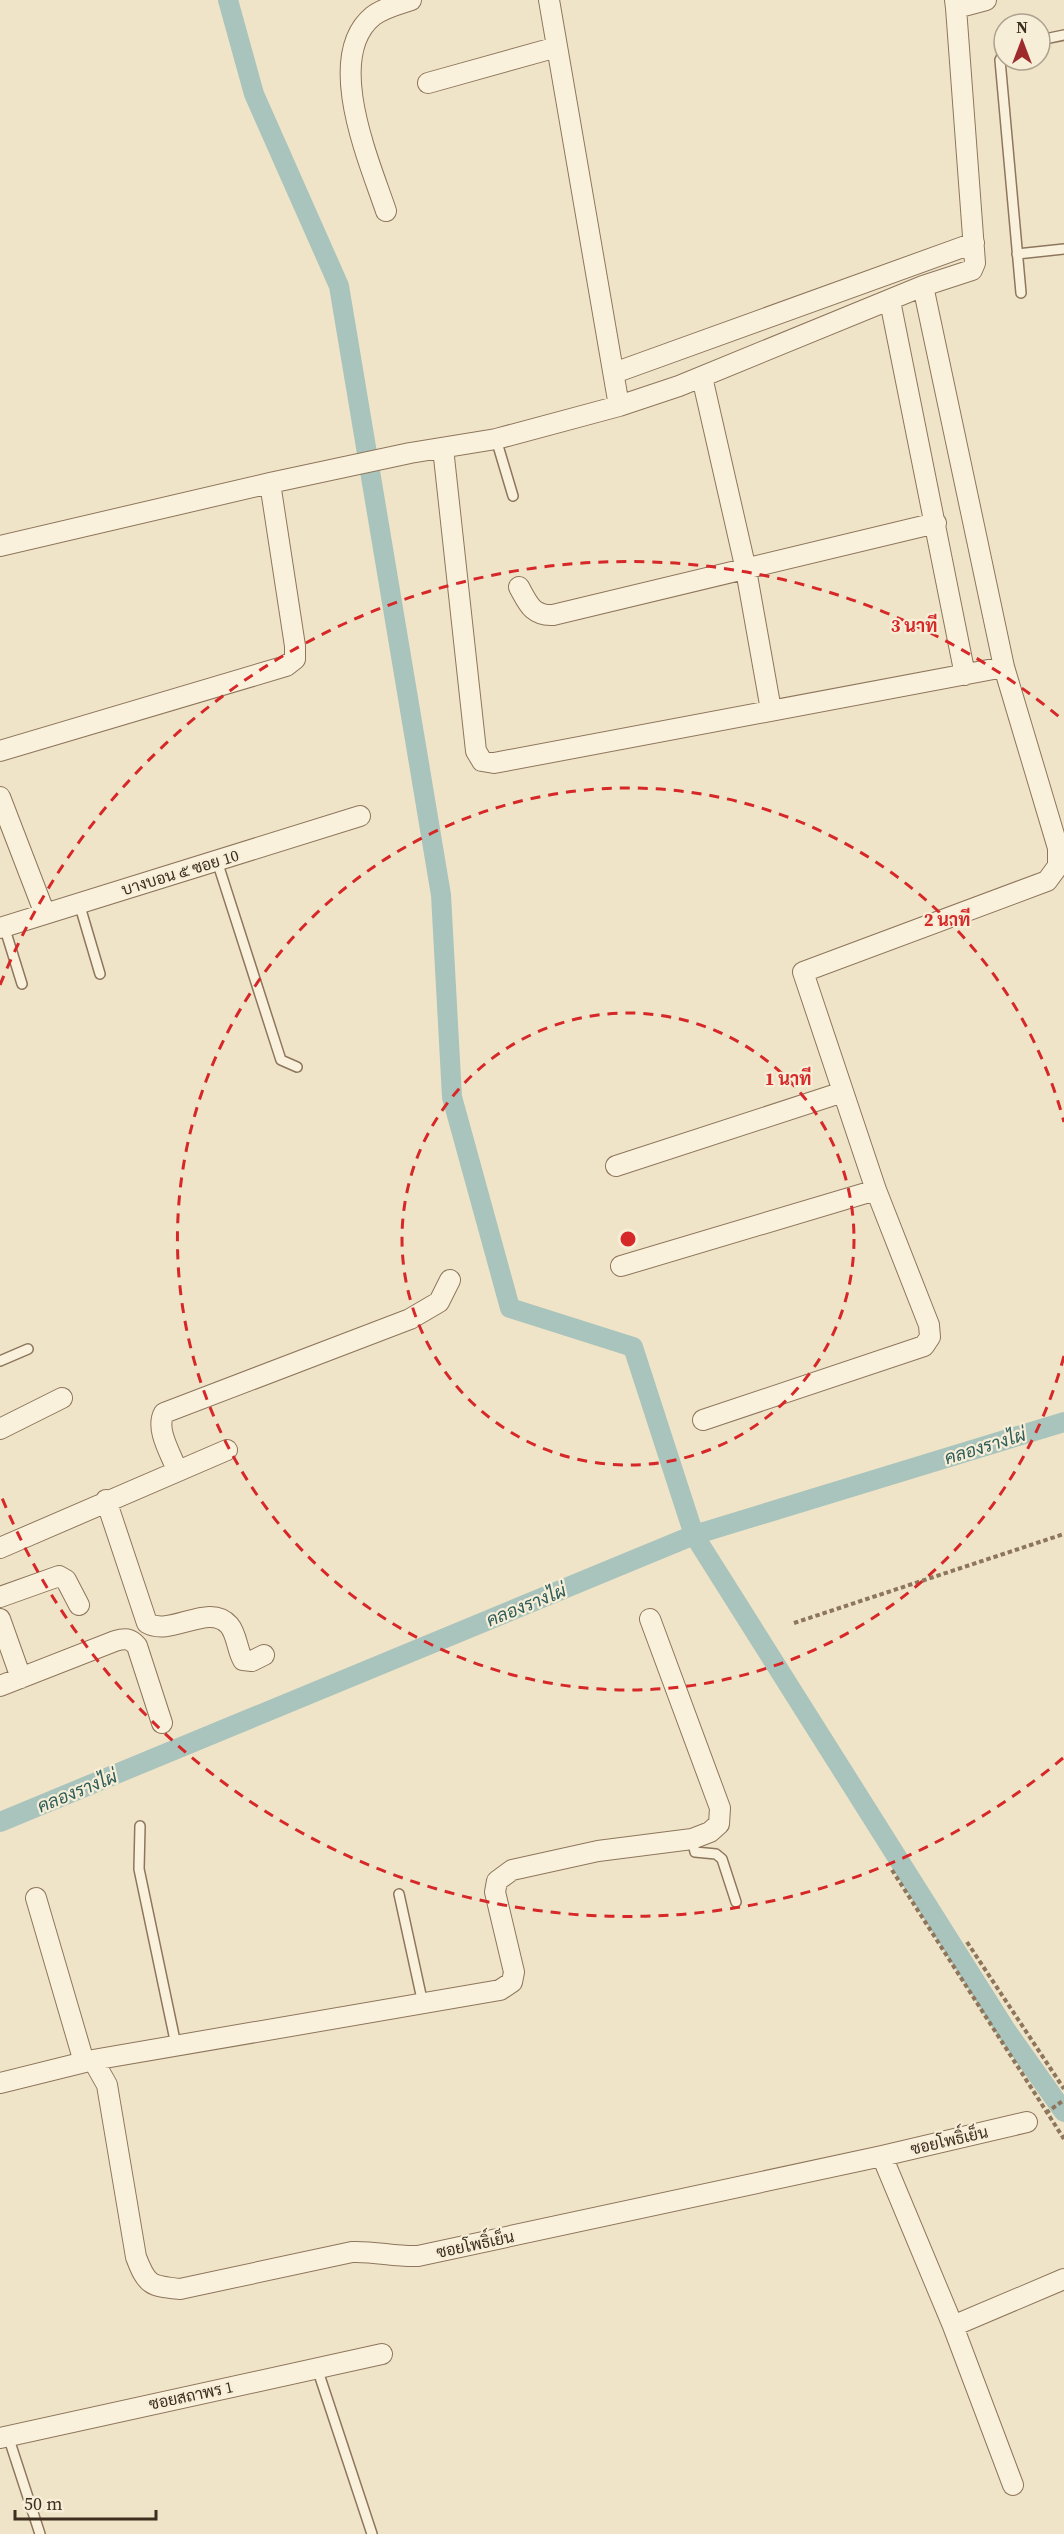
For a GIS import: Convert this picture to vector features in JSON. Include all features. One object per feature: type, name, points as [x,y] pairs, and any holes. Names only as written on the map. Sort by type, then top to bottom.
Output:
[{"type":"street","points":[[386,211],[357,123],[351,66],[354,45],[372,17],[411,0]]},
{"type":"street","points":[[549,0],[620,406]]},
{"type":"street","points":[[0,546],[270,483],[410,453],[496,439],[620,406],[702,377],[924,286],[974,268],[956,4],[986,0]]},
{"type":"street","points":[[428,83],[557,47]]},
{"type":"street","points":[[614,373],[974,243]]},
{"type":"street","points":[[703,1420],[924,1346],[930,1337],[929,1325],[876,1190],[803,972],[1047,881],[1058,866],[1058,848],[1004,667],[924,286]]},
{"type":"street","points":[[890,301],[965,675]]},
{"type":"street","points":[[702,377],[746,570],[771,710]]},
{"type":"street","points":[[443,448],[476,751],[482,761],[494,763],[1004,667]]},
{"type":"street","points":[[0,751],[286,666],[295,660],[295,646],[270,483]]},
{"type":"street","points":[[519,587],[532,610],[540,615],[553,615],[936,523]]},
{"type":"street","points":[[0,797],[45,914]]},
{"type":"street","name":"บางบอน ๕ ซอย 10","points":[[2,927],[360,816]]},
{"type":"street","points":[[616,1166],[843,1092]]},
{"type":"street","points":[[621,1266],[876,1190]]},
{"type":"street","points":[[177,1470],[162,1429],[160,1420],[164,1413],[410,1319],[439,1302],[450,1280]]},
{"type":"street","points":[[0,1429],[62,1398]]},
{"type":"street","points":[[0,1548],[106,1500],[227,1450]]},
{"type":"street","points":[[106,1500],[147,1623],[160,1628],[208,1617],[219,1618],[229,1625],[243,1660],[252,1661],[264,1655]]},
{"type":"street","points":[[0,1597],[59,1576],[66,1580],[79,1605]]},
{"type":"street","points":[[0,1619],[21,1678]]},
{"type":"street","points":[[0,2083],[89,2061],[176,2044],[500,1990],[512,1982],[514,1972],[495,1892],[497,1881],[512,1870],[598,1851],[692,1839],[710,1832],[719,1824],[720,1808],[650,1619]]},
{"type":"street","points":[[0,1686],[124,1638],[132,1640],[137,1646],[162,1723]]},
{"type":"street","name":"ซอยโพธิ์เย็น","points":[[36,1898],[89,2061],[107,2085],[136,2258],[144,2279],[156,2287],[180,2289],[352,2252],[375,2251],[393,2257],[418,2256],[882,2156],[1027,2122]]},
{"type":"street","points":[[882,2156],[953,2326],[1013,2485]]},
{"type":"street","points":[[953,2326],[1064,2279]]},
{"type":"street","name":"ซอยสถาพร 1","points":[[4,2437],[382,2354]]},
{"type":"lane","points":[[1001,72],[1021,293]]},
{"type":"lane","points":[[1017,254],[1064,249]]},
{"type":"lane","points":[[496,439],[513,496]]},
{"type":"lane","points":[[217,861],[281,1060],[297,1067]]},
{"type":"lane","points":[[79,903],[100,974]]},
{"type":"lane","points":[[2,927],[22,984]]},
{"type":"lane","points":[[0,1361],[28,1349]]},
{"type":"lane","points":[[140,1826],[139,1869],[176,2044]]},
{"type":"lane","points":[[692,1839],[694,1852],[716,1854],[722,1859],[736,1902]]},
{"type":"lane","points":[[399,1894],[423,2004]]},
{"type":"lane","points":[[317,2368],[372,2534]]},
{"type":"lane","points":[[4,2437],[40,2534]]},
{"type":"path","points":[[794,1623],[1064,1534]]},
{"type":"path","points":[[892,1870],[1064,2139]]},
{"type":"path","points":[[967,1942],[1064,2089]]},
{"type":"path","points":[[1047,2113],[1064,2100]]},
{"type":"waterway","points":[[228,0],[254,94],[339,286],[441,895],[452,1097],[510,1308],[633,1347],[694,1535],[1006,2030],[1064,2112]]},
{"type":"waterway","name":"คลองรางไผ่","points":[[0,1822],[694,1535],[1064,1422]]}]
